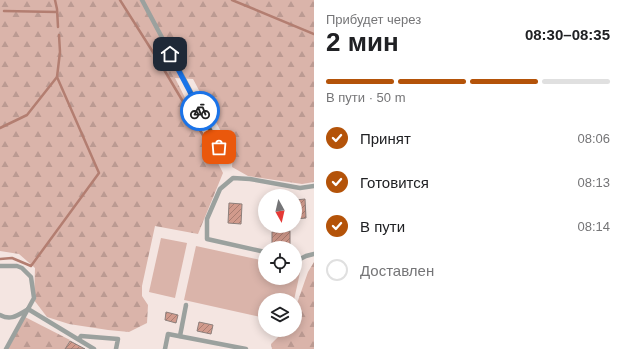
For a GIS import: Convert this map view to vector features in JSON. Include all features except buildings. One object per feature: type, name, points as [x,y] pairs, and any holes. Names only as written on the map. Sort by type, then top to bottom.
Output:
[{"type":"lane","points":[[142,0],[226,161]]},
{"type":"lane","points":[[258,250],[207,239],[207,219],[220,189],[233,178],[250,179],[300,188],[314,186]]},
{"type":"lane","points":[[302,258],[314,254]]},
{"type":"lane","points":[[0,266],[17,266],[22,268],[31,277],[34,298],[6,349]]},
{"type":"lane","points":[[180,336],[186,305]]},
{"type":"lane","points":[[0,316],[4,318],[14,318],[28,309]]},
{"type":"lane","points":[[28,309],[80,337],[94,349]]},
{"type":"lane","points":[[80,337],[83,331]]},
{"type":"lane","points":[[165,349],[168,334],[246,349]]},
{"type":"lane","points":[[80,337],[118,339],[116,349]]},
{"type":"green space","points":[[0,0],[314,0],[314,182],[302,184],[248,176],[232,167],[233,154],[193,79],[175,78],[223,173],[198,234],[155,226],[142,286],[142,296],[148,305],[147,323],[129,332],[69,324],[47,317],[34,300],[35,268],[19,254],[0,251]]},
{"type":"green space","points":[[161,238],[187,243],[175,298],[149,292]]},
{"type":"green space","points":[[196,246],[258,259],[258,285],[297,285],[296,293],[258,293],[258,316],[184,300]]},
{"type":"green space","points":[[314,262],[314,349],[272,349],[271,344],[278,337],[302,337],[302,293],[301,293],[308,272]]},
{"type":"green space","points":[[25,317],[70,340],[65,349],[8,349]]},
{"type":"waterway","points":[[55,0],[58,27]]},
{"type":"waterway","points":[[120,0],[207,142]]},
{"type":"waterway","points":[[232,0],[314,34]]},
{"type":"waterway","points":[[4,11],[57,12]]},
{"type":"waterway","points":[[0,259],[12,258],[31,266],[99,173],[57,77],[60,52],[59,35]]},
{"type":"waterway","points":[[0,128],[27,115],[57,77]]},
{"type":"way so far","points":[[200,111],[219,147]]},
{"type":"route","points":[[170,54],[200,111]]}]
